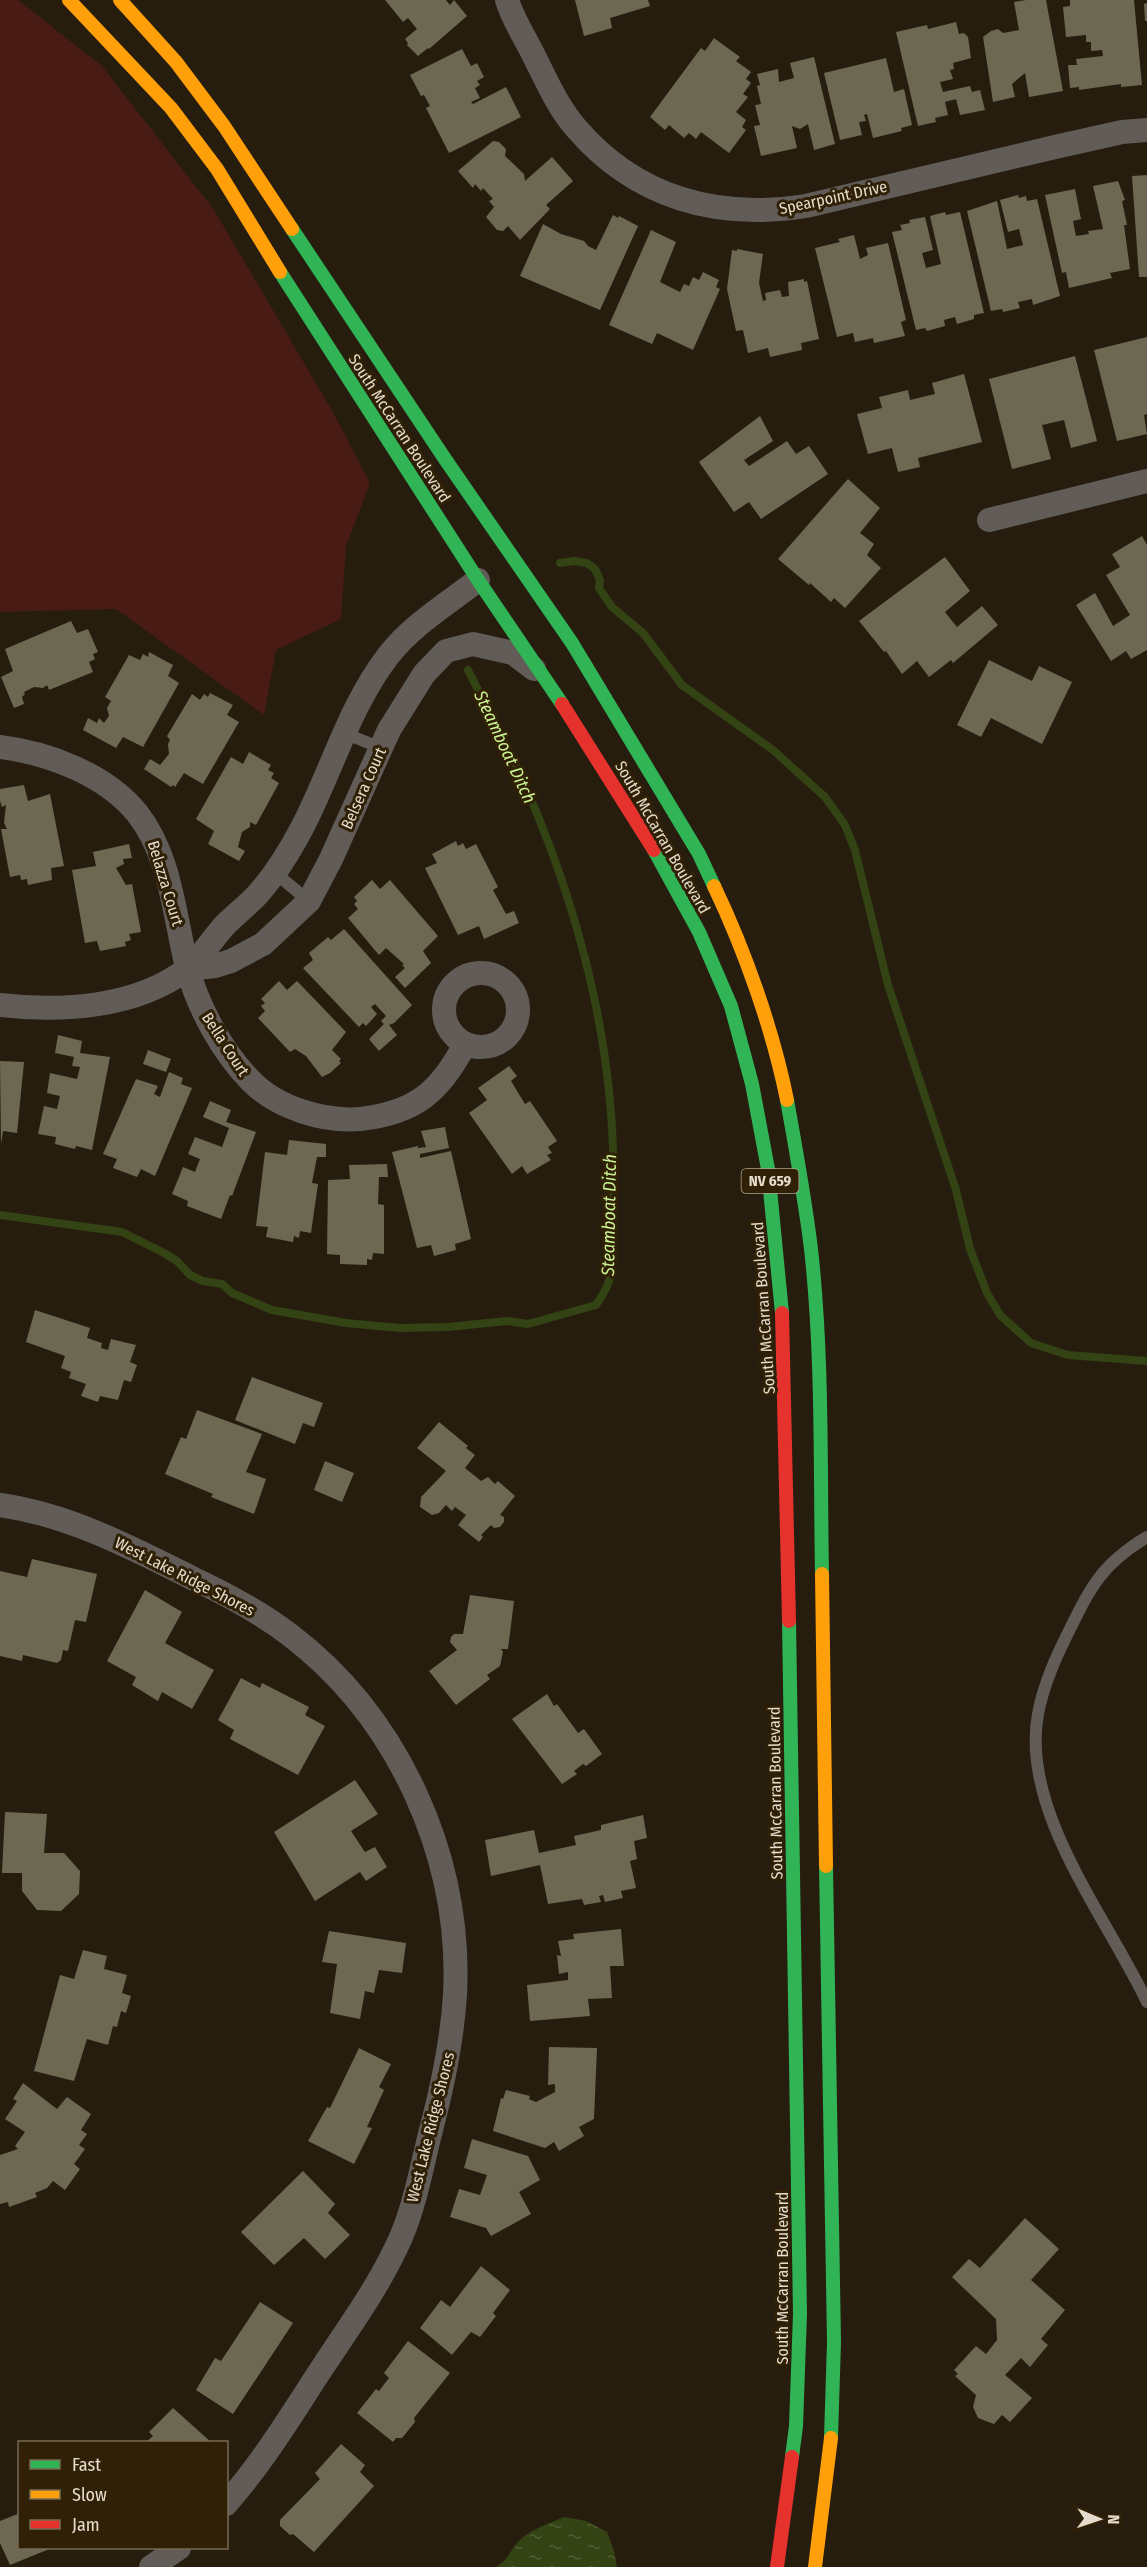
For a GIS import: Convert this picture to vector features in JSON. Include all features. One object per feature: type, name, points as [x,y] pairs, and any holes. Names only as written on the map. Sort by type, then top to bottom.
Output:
[{"type":"main road","name":"South McCarran Boulevard","points":[[69,0],[171,108],[217,169],[318,333],[638,823],[699,932],[731,1006],[753,1084],[768,1168],[784,1330],[800,2314],[796,2426],[777,2567]]},
{"type":"main road","name":"South McCarran Boulevard","points":[[120,0],[176,63],[224,126],[445,459],[572,643],[699,854],[739,939],[782,1075],[800,1170],[811,1250],[818,1353],[834,2342],[831,2444],[815,2567]]},
{"type":"main road","points":[[478,580],[504,592]]},
{"type":"main road","points":[[534,610],[572,643]]},
{"type":"street","name":"Spearpoint Drive","points":[[507,0],[554,97],[576,128],[601,153],[629,175],[665,194],[701,205],[738,211],[777,210],[806,206],[1122,132],[1147,130]]},
{"type":"street","points":[[989,520],[1147,481]]},
{"type":"street","name":"Belsera Court","points":[[188,969],[212,939],[258,894],[275,873],[303,826],[364,694],[390,654],[417,626],[478,580]]},
{"type":"street","name":"Belsera Court","points":[[0,1005],[70,1008],[117,1001],[155,987],[188,969],[215,966],[239,957],[263,944],[309,901],[332,859],[389,730],[424,674],[446,651],[473,644],[513,653],[544,676]]},
{"type":"street","name":"Belazza Court","points":[[0,747],[22,750],[68,764],[113,789],[136,811],[149,830],[162,860],[188,969]]},
{"type":"street","name":"Bella Court","points":[[188,969],[207,1018],[251,1082],[273,1099],[327,1117],[356,1119],[389,1115],[420,1100],[440,1085],[465,1044]]},
{"type":"street","name":"West Lake Ridge Shores","points":[[0,1505],[60,1519],[110,1537],[244,1603],[290,1635],[326,1666],[362,1706],[389,1744],[414,1790],[433,1838],[448,1892],[454,1944],[455,1993],[452,2035],[442,2088],[411,2206],[397,2246],[377,2283],[254,2472],[228,2502]]},
{"type":"street","points":[[151,2567],[176,2549]]},
{"type":"lane","points":[[344,733],[381,748]]},
{"type":"lane","points":[[275,873],[309,901]]},
{"type":"lane","points":[[1147,1537],[1121,1552],[1101,1571],[1088,1592],[1051,1668],[1038,1714],[1036,1761],[1043,1792],[1056,1829],[1106,1930],[1147,2002]]},
{"type":"shaded area","points":[[0,0],[18,0],[102,66],[214,210],[334,414],[370,483],[346,546],[341,619],[276,650],[264,715],[116,609],[0,612]]},
{"type":"water","points":[[564,2517],[586,2521],[607,2532],[617,2567],[496,2567],[503,2562],[523,2537]]},
{"type":"building","points":[[385,0],[446,0],[450,5],[454,0],[467,16],[418,56],[407,45],[405,39],[417,29],[408,18],[403,22]]},
{"type":"building","points":[[575,0],[648,0],[650,6],[610,18],[612,28],[584,36]]},
{"type":"building","points":[[1046,0],[1063,91],[1029,97],[1025,73],[1012,84],[1015,97],[993,102],[983,37],[998,29],[1003,33],[1019,30],[1014,2]]},
{"type":"building","points":[[1070,0],[1134,0],[1142,85],[1121,87],[1121,84],[1079,90],[1079,87],[1070,88],[1068,65],[1077,65],[1076,59],[1103,56],[1102,50],[1091,51],[1091,42],[1086,42],[1086,35],[1066,37],[1063,7],[1070,6]]},
{"type":"building","points":[[1147,3],[1147,21],[1145,21],[1144,4]]},
{"type":"building","points":[[956,22],[959,34],[964,33],[968,37],[971,58],[953,63],[954,69],[950,70],[953,79],[940,82],[943,92],[970,86],[972,92],[980,90],[985,110],[960,115],[956,99],[945,102],[948,115],[935,118],[936,122],[918,126],[896,32],[927,25],[928,29]]},
{"type":"building","points":[[714,38],[740,57],[736,61],[751,72],[746,79],[751,83],[743,94],[748,97],[736,112],[746,120],[742,127],[746,130],[729,153],[701,132],[696,139],[689,133],[684,138],[669,125],[665,130],[650,117],[701,48],[705,51]]},
{"type":"building","points":[[462,49],[471,66],[477,63],[484,77],[477,81],[480,85],[475,88],[480,98],[471,102],[473,104],[506,87],[521,117],[449,153],[426,108],[430,106],[424,95],[421,96],[410,75]]},
{"type":"building","points":[[814,57],[835,144],[814,150],[808,124],[800,129],[792,126],[797,148],[761,156],[754,126],[760,125],[755,105],[761,104],[757,74],[778,69],[779,82],[794,78],[790,63]]},
{"type":"building","points":[[886,58],[894,92],[904,89],[912,125],[901,128],[902,131],[873,138],[867,114],[864,115],[866,121],[859,122],[862,135],[840,140],[824,73]]},
{"type":"building","points":[[493,141],[499,142],[506,149],[505,156],[524,174],[525,181],[552,157],[573,181],[546,205],[550,209],[520,240],[508,226],[503,231],[497,230],[486,217],[494,207],[489,201],[493,199],[483,188],[481,191],[475,184],[473,188],[458,171]]},
{"type":"building","points":[[1147,175],[1147,277],[1139,277],[1132,176]]},
{"type":"building","points":[[1118,181],[1125,200],[1122,201],[1127,225],[1124,225],[1130,269],[1110,273],[1112,278],[1069,288],[1066,272],[1062,273],[1045,195],[1075,189],[1081,219],[1073,221],[1076,236],[1089,234],[1088,231],[1103,229],[1093,186]]},
{"type":"building","points":[[1018,195],[1019,198],[1026,196],[1027,201],[1037,199],[1060,296],[1033,305],[1032,299],[1018,302],[1020,308],[1003,312],[1002,309],[991,311],[967,211],[997,201],[1007,249],[1023,245],[1019,229],[1008,232],[1000,200]]},
{"type":"building","points":[[945,212],[946,215],[960,212],[984,313],[974,315],[974,319],[957,324],[955,317],[944,320],[945,326],[927,331],[925,328],[916,330],[892,232],[902,230],[900,225],[910,223],[909,220],[925,217],[933,250],[922,253],[926,268],[941,264],[930,216]]},
{"type":"building","points":[[613,215],[638,226],[600,310],[520,276],[543,224],[561,234],[584,241],[596,250]]},
{"type":"building","points":[[651,230],[676,242],[660,282],[680,292],[684,284],[689,286],[693,277],[699,280],[703,272],[719,280],[716,287],[720,289],[693,350],[657,333],[652,344],[609,325]]},
{"type":"building","points":[[854,235],[860,259],[868,255],[866,248],[888,243],[906,320],[901,322],[905,336],[874,343],[873,338],[855,342],[853,333],[837,337],[815,248],[840,242],[838,239]]},
{"type":"building","points":[[737,249],[763,254],[759,283],[763,301],[766,300],[765,293],[780,290],[782,297],[789,296],[788,282],[804,279],[804,282],[807,281],[819,339],[801,343],[802,350],[770,357],[768,348],[748,353],[743,330],[736,331],[727,289],[732,250],[737,251]]},
{"type":"building","points":[[1147,337],[1147,414],[1144,415],[1147,434],[1117,441],[1094,350]]},
{"type":"building","points":[[1075,356],[1097,441],[1071,448],[1064,420],[1042,425],[1051,459],[1012,469],[989,379]]},
{"type":"building","points":[[964,374],[982,442],[918,458],[920,467],[898,472],[892,448],[868,454],[857,414],[882,408],[879,397],[908,390],[910,400],[935,394],[932,383]]},
{"type":"building","points":[[760,416],[773,441],[744,460],[749,466],[787,441],[796,454],[809,446],[828,474],[761,519],[749,502],[734,512],[699,462]]},
{"type":"building","points":[[848,479],[880,508],[860,533],[874,544],[867,555],[881,568],[845,608],[834,598],[831,602],[778,559]]},
{"type":"building","points":[[1142,536],[1147,545],[1147,650],[1131,659],[1126,651],[1111,661],[1076,605],[1095,593],[1113,626],[1130,615],[1106,575],[1120,567],[1112,554]]},
{"type":"building","points":[[945,557],[970,591],[945,612],[957,627],[982,606],[998,625],[953,663],[951,660],[929,677],[917,661],[902,674],[886,651],[884,652],[859,621]]},
{"type":"building","points":[[71,621],[77,633],[88,629],[98,652],[93,654],[95,659],[89,662],[93,672],[49,690],[47,685],[43,688],[34,687],[24,692],[22,697],[24,704],[14,708],[1,677],[13,671],[5,649]]},
{"type":"building","points":[[149,652],[173,665],[168,676],[179,683],[143,747],[123,737],[116,748],[83,730],[88,718],[97,723],[99,718],[104,723],[109,716],[107,708],[111,701],[105,697],[129,655],[140,660],[143,654],[148,657]]},
{"type":"building","points":[[989,660],[1032,681],[1039,666],[1072,682],[1042,744],[991,718],[981,737],[957,725]]},
{"type":"building","points":[[210,693],[233,705],[227,715],[239,722],[203,784],[184,773],[175,787],[173,785],[171,787],[144,769],[150,759],[160,765],[169,754],[170,740],[167,736],[192,694],[200,700],[204,694],[208,697]]},
{"type":"building","points":[[249,752],[271,765],[268,770],[274,773],[271,778],[279,783],[256,825],[250,822],[250,827],[242,832],[238,847],[245,851],[239,861],[208,844],[214,831],[196,819],[231,757],[243,764]]},
{"type":"building","points":[[24,785],[28,801],[50,794],[64,866],[51,868],[52,880],[28,885],[27,879],[21,880],[20,875],[10,877],[1,829],[7,829],[4,823],[6,805],[2,807],[0,789]]},
{"type":"building","points":[[456,841],[458,846],[463,843],[466,849],[476,844],[498,887],[493,890],[506,914],[514,911],[519,923],[484,939],[479,926],[458,935],[425,868],[437,863],[432,854]]},
{"type":"building","points":[[129,844],[132,858],[123,859],[124,864],[116,868],[126,885],[132,884],[141,932],[129,934],[131,940],[125,942],[126,946],[100,951],[97,941],[85,943],[72,870],[96,866],[93,852]]},
{"type":"building","points":[[372,880],[380,889],[390,880],[438,936],[423,951],[431,963],[405,988],[395,977],[405,968],[402,965],[404,964],[386,948],[379,955],[348,918],[358,909],[354,904],[357,901],[354,897]]},
{"type":"building","points":[[344,929],[412,1005],[389,1025],[397,1035],[379,1051],[369,1039],[384,1024],[381,1021],[386,1016],[375,1004],[371,1007],[377,1014],[366,1026],[363,1023],[359,1027],[303,968],[313,960],[309,953],[328,937],[331,940]]},
{"type":"building","points":[[279,981],[287,990],[297,981],[346,1032],[332,1050],[341,1059],[339,1061],[341,1063],[322,1077],[306,1056],[295,1049],[290,1052],[258,1018],[265,1011],[261,1006],[265,1003],[261,999]]},
{"type":"building","points":[[58,1035],[82,1041],[80,1053],[110,1057],[92,1150],[55,1144],[56,1137],[38,1134],[44,1106],[57,1109],[60,1096],[47,1093],[50,1073],[77,1079],[80,1067],[72,1066],[74,1057],[55,1053]]},
{"type":"building","points":[[148,1050],[171,1059],[166,1072],[143,1064]]},
{"type":"building","points":[[0,1061],[24,1062],[17,1133],[3,1131],[1,1144]]},
{"type":"building","points":[[509,1066],[517,1076],[511,1081],[525,1104],[530,1101],[557,1141],[548,1147],[552,1153],[547,1155],[551,1160],[527,1174],[522,1166],[512,1174],[469,1113],[487,1100],[478,1088]]},
{"type":"building","points":[[169,1072],[183,1078],[181,1084],[192,1088],[155,1176],[141,1169],[137,1177],[113,1168],[117,1159],[103,1154],[136,1079],[158,1086],[154,1094],[160,1097]]},
{"type":"building","points":[[210,1101],[231,1110],[226,1122],[256,1132],[221,1219],[187,1206],[188,1201],[172,1194],[183,1167],[195,1172],[200,1159],[188,1154],[195,1137],[222,1147],[229,1128],[203,1117]]},
{"type":"building","points":[[445,1127],[449,1148],[420,1154],[420,1158],[451,1151],[471,1239],[455,1244],[456,1250],[434,1256],[431,1245],[417,1248],[392,1152],[418,1146],[418,1148],[426,1147],[421,1131]]},
{"type":"building","points":[[289,1140],[326,1144],[326,1157],[317,1157],[312,1183],[318,1184],[311,1233],[300,1231],[299,1238],[294,1236],[293,1242],[266,1237],[268,1227],[256,1226],[265,1152],[287,1155]]},
{"type":"building","points":[[387,1164],[388,1177],[379,1177],[378,1204],[384,1205],[384,1254],[373,1253],[372,1260],[367,1259],[367,1265],[340,1264],[340,1255],[327,1254],[328,1180],[350,1179],[349,1165]]},
{"type":"building","points":[[35,1310],[90,1328],[87,1338],[102,1343],[101,1348],[108,1350],[111,1339],[136,1345],[130,1362],[137,1365],[131,1382],[124,1380],[118,1400],[100,1396],[98,1402],[81,1396],[86,1384],[69,1378],[71,1372],[61,1368],[65,1356],[26,1342]]},
{"type":"building","points":[[252,1377],[323,1403],[314,1427],[303,1423],[295,1444],[235,1420]]},
{"type":"building","points":[[197,1410],[262,1434],[246,1472],[266,1479],[254,1514],[211,1497],[213,1494],[165,1474],[181,1437],[186,1439]]},
{"type":"building","points":[[439,1422],[468,1446],[466,1448],[475,1455],[465,1468],[481,1481],[488,1477],[495,1484],[498,1481],[515,1496],[500,1515],[504,1517],[504,1522],[500,1527],[494,1528],[491,1525],[481,1535],[483,1537],[479,1542],[458,1525],[466,1515],[455,1507],[452,1511],[446,1505],[439,1513],[432,1515],[420,1507],[421,1497],[446,1471],[417,1448]]},
{"type":"building","points":[[325,1461],[354,1473],[342,1502],[314,1490]]},
{"type":"building","points":[[32,1559],[97,1574],[86,1622],[75,1620],[68,1651],[63,1650],[61,1660],[57,1663],[23,1655],[22,1661],[0,1656],[0,1571],[27,1577]]},
{"type":"building","points":[[145,1590],[182,1612],[165,1643],[214,1670],[192,1709],[162,1692],[158,1701],[132,1685],[136,1677],[107,1661]]},
{"type":"building","points":[[470,1595],[514,1601],[508,1649],[501,1649],[503,1652],[500,1666],[487,1675],[490,1679],[456,1705],[429,1671],[457,1650],[450,1642],[451,1637],[454,1634],[463,1634]]},
{"type":"building","points":[[241,1678],[260,1688],[262,1683],[309,1707],[305,1715],[325,1726],[298,1775],[230,1739],[234,1730],[218,1720]]},
{"type":"building","points":[[547,1694],[554,1706],[557,1704],[578,1733],[584,1729],[602,1754],[586,1766],[583,1764],[574,1771],[577,1774],[562,1784],[512,1719]]},
{"type":"building","points":[[355,1780],[378,1814],[351,1831],[365,1852],[375,1847],[387,1867],[366,1881],[360,1872],[315,1901],[274,1832]]},
{"type":"building","points":[[5,1812],[47,1814],[44,1853],[64,1853],[80,1871],[79,1894],[61,1911],[37,1910],[22,1891],[22,1873],[2,1873]]},
{"type":"building","points":[[643,1815],[647,1838],[634,1841],[637,1859],[630,1861],[636,1888],[621,1891],[623,1898],[605,1902],[603,1895],[599,1896],[601,1902],[584,1905],[582,1899],[548,1904],[540,1865],[491,1876],[485,1840],[534,1830],[539,1853],[576,1845],[574,1836],[601,1830],[601,1825]]},
{"type":"building","points":[[621,1929],[624,1966],[610,1966],[612,1998],[588,1999],[590,2016],[530,2021],[527,1985],[568,1980],[568,1972],[559,1974],[557,1955],[561,1956],[558,1941],[574,1939],[573,1934]]},
{"type":"building","points":[[329,1931],[406,1943],[402,1973],[379,1970],[374,1993],[365,1991],[360,2019],[330,2013],[337,1964],[322,1962]]},
{"type":"building","points":[[83,1950],[107,1956],[104,1969],[127,1975],[122,1993],[131,1996],[126,2013],[121,2011],[117,2027],[113,2026],[108,2045],[87,2039],[74,2081],[34,2071],[60,1975],[74,1979]]},
{"type":"building","points":[[549,2047],[597,2048],[594,2119],[579,2127],[584,2136],[559,2151],[554,2142],[545,2148],[493,2131],[501,2098],[503,2099],[506,2090],[530,2096],[529,2099],[536,2102],[555,2092],[555,2084],[548,2085]]},
{"type":"building","points":[[359,2048],[391,2064],[379,2087],[384,2090],[367,2127],[372,2128],[354,2164],[308,2141],[327,2107],[330,2108]]},
{"type":"building","points":[[23,2083],[57,2109],[67,2097],[91,2114],[81,2130],[87,2134],[79,2145],[85,2149],[74,2164],[80,2169],[65,2190],[53,2181],[47,2188],[35,2193],[37,2197],[9,2207],[8,2202],[0,2204],[0,2155],[18,2149],[15,2146],[25,2132],[5,2119],[17,2101],[13,2099]]},
{"type":"building","points":[[472,2139],[528,2156],[540,2180],[519,2192],[531,2214],[491,2236],[486,2228],[450,2217],[459,2189],[480,2195],[487,2175],[464,2168]]},
{"type":"building","points":[[303,2171],[335,2204],[328,2213],[350,2235],[325,2259],[304,2238],[274,2265],[241,2232]]},
{"type":"building","points":[[1025,2218],[1059,2249],[1031,2280],[1065,2310],[1041,2339],[1048,2345],[1030,2367],[1021,2358],[1005,2375],[1032,2398],[1010,2422],[1002,2415],[994,2424],[978,2418],[973,2407],[976,2395],[955,2376],[958,2374],[954,2370],[976,2346],[986,2354],[997,2340],[996,2319],[952,2277],[969,2259],[980,2268]]},
{"type":"building","points":[[481,2266],[510,2290],[493,2313],[496,2316],[480,2337],[471,2332],[452,2355],[420,2328],[441,2300],[450,2307]]},
{"type":"building","points":[[260,2302],[293,2323],[233,2414],[196,2390],[215,2358],[221,2361]]},
{"type":"building","points":[[408,2341],[450,2373],[414,2418],[415,2422],[402,2438],[396,2438],[393,2442],[357,2413],[376,2389],[379,2391],[389,2378],[384,2373]]},
{"type":"building","points":[[173,2408],[210,2441],[147,2441],[153,2436],[149,2432]]},
{"type":"building","points":[[341,2444],[365,2465],[360,2472],[374,2486],[314,2552],[280,2526],[280,2520],[320,2479],[315,2473]]},
{"type":"building","points":[[18,2514],[18,2549],[50,2549],[10,2565],[0,2543],[0,2521]]},
{"type":"waterway","name":"Steamboat Ditch","points":[[560,563],[574,561],[587,563],[595,569],[600,580],[599,588],[612,607],[643,633],[682,685],[773,750],[825,797],[845,825],[855,850],[888,985],[956,1190],[970,1249],[987,1293],[1000,1315],[1031,1343],[1068,1355],[1147,1361]]},
{"type":"waterway","name":"Steamboat Ditch","points":[[0,1215],[122,1232],[177,1261],[190,1275],[203,1281],[222,1284],[232,1293],[272,1310],[346,1323],[400,1328],[448,1327],[507,1321],[528,1324],[596,1305],[608,1284],[612,1265],[613,1151],[610,1098],[593,994],[581,942],[548,841],[521,777],[468,670]]},
{"type":"traffic: fast","points":[[292,229],[445,459],[572,643],[699,854],[714,886]]},
{"type":"traffic: fast","points":[[280,272],[478,580],[562,704]]},
{"type":"traffic: fast","points":[[654,850],[699,932],[731,1006],[752,1084],[768,1169],[782,1313]]},
{"type":"traffic: fast","points":[[787,1100],[811,1249],[818,1330],[822,1574]]},
{"type":"traffic: fast","points":[[789,1621],[800,2314],[796,2426],[792,2457]]},
{"type":"traffic: fast","points":[[826,1866],[834,2342],[831,2438]]},
{"type":"traffic: slow","points":[[69,0],[171,108],[217,169],[280,272]]},
{"type":"traffic: slow","points":[[120,0],[176,62],[224,126],[292,229]]},
{"type":"traffic: slow","points":[[714,886],[737,937],[757,991],[787,1100]]},
{"type":"traffic: slow","points":[[822,1574],[826,1866]]},
{"type":"traffic: slow","points":[[815,2567],[831,2438]]},
{"type":"traffic: jam","points":[[562,704],[654,850]]},
{"type":"traffic: jam","points":[[782,1313],[789,1621]]},
{"type":"traffic: jam","points":[[777,2567],[792,2457]]}]
